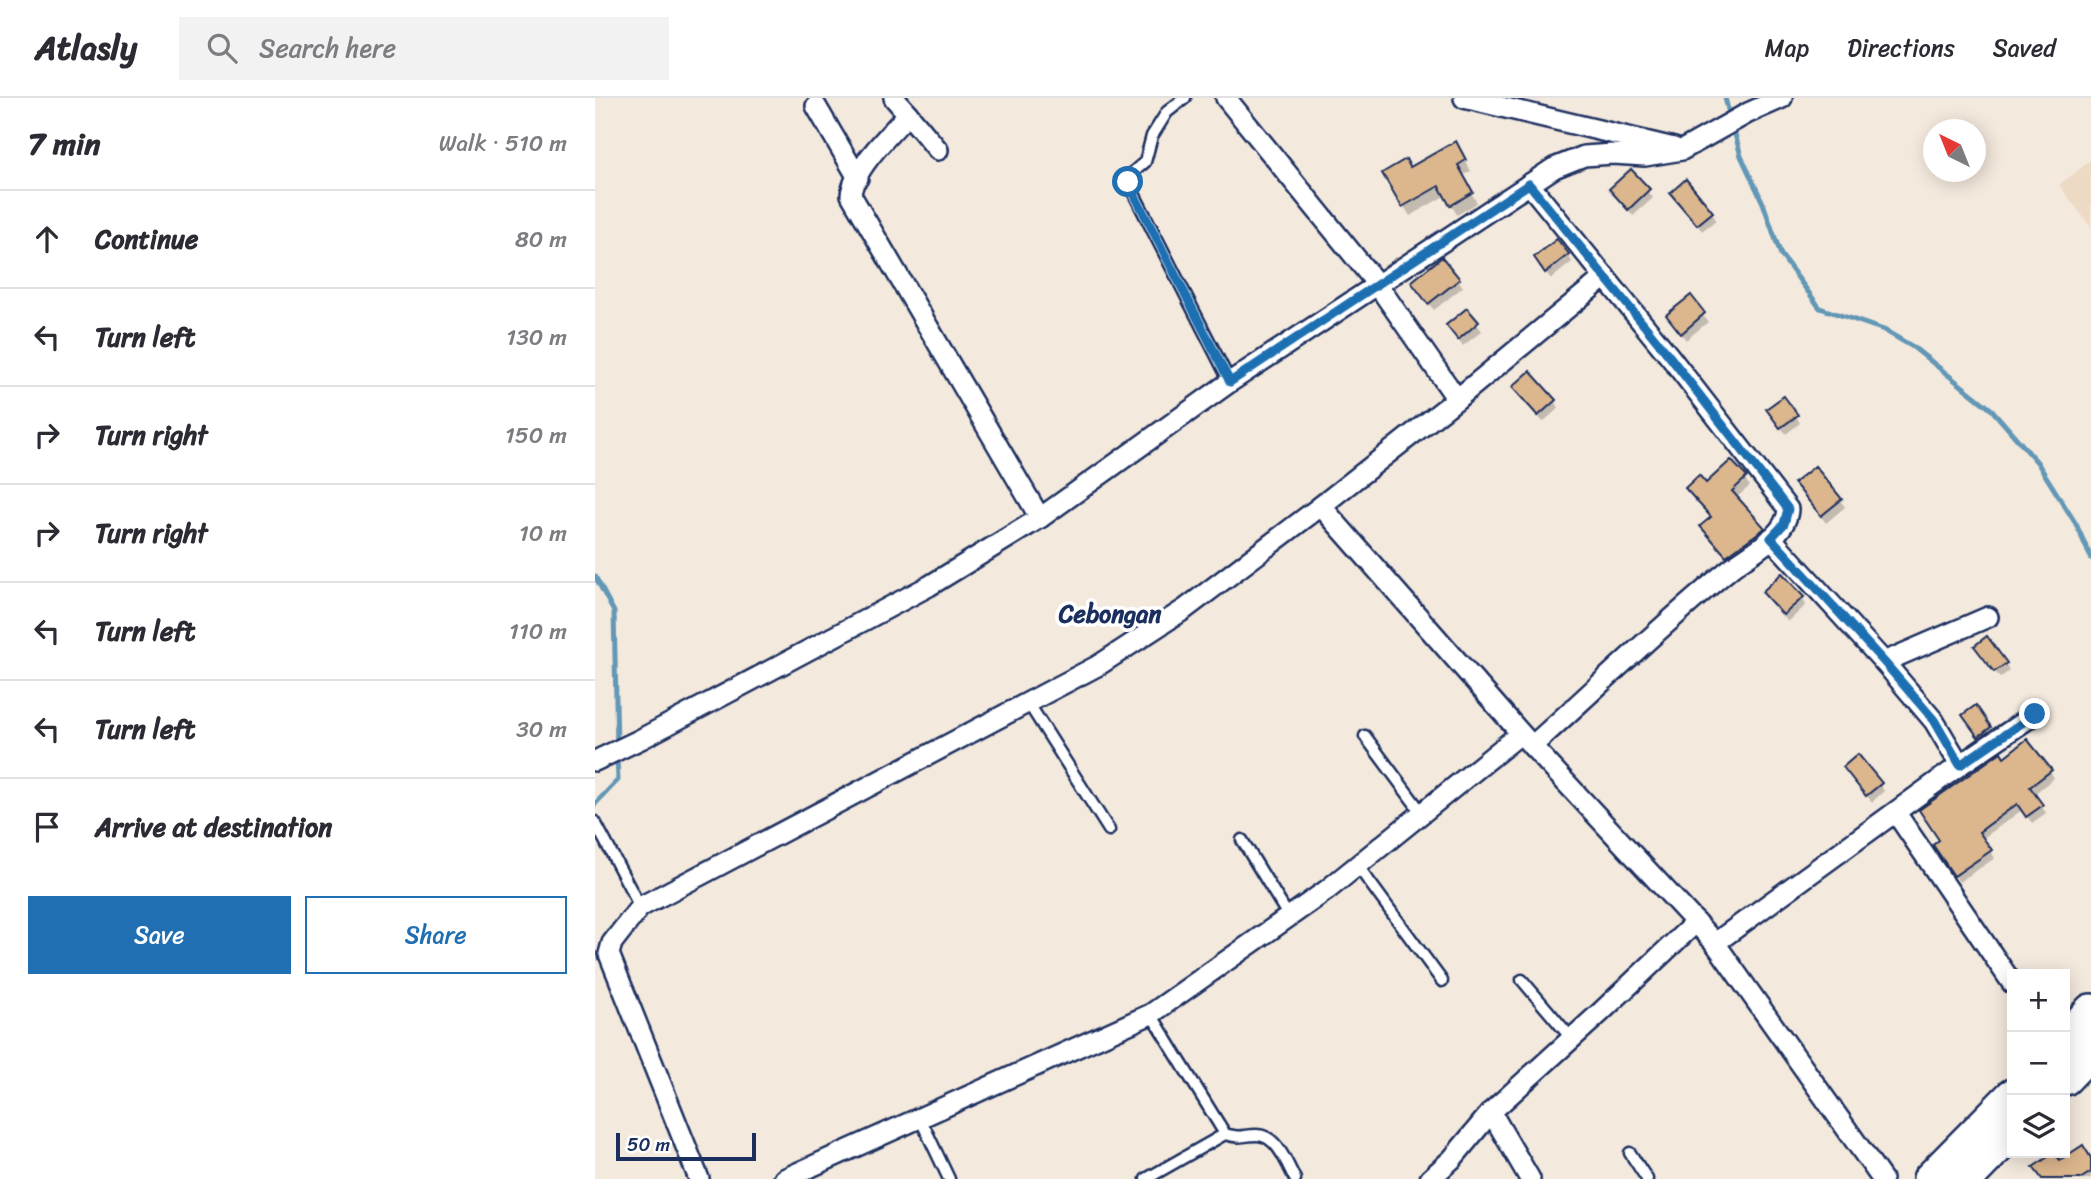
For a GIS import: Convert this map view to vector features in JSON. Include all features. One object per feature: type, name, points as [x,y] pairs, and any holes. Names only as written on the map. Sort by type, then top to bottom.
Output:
[{"type":"highway","points":[[2070,1034],[2091,1011]]},
{"type":"highway","points":[[2070,1073],[2091,1051]]},
{"type":"highway","points":[[1930,1179],[2007,1101]]},
{"type":"highway","points":[[1966,1179],[2007,1137]]},
{"type":"street","points":[[894,98],[938,150]]},
{"type":"street","points":[[1226,98],[1377,284],[1457,399]]},
{"type":"street","points":[[1464,98],[1682,150]]},
{"type":"street","points":[[600,757],[641,739],[929,586],[1040,518],[1230,382],[1554,168],[1584,156],[1645,156],[1682,150],[1723,126],[1781,98]]},
{"type":"street","points":[[815,106],[858,177]]},
{"type":"street","points":[[908,114],[875,149],[852,185],[851,195],[1040,518]]},
{"type":"street","points":[[784,1179],[1151,1014],[1289,917],[1422,813],[1526,740],[1771,538],[1784,524],[1788,509],[1529,184]]},
{"type":"street","points":[[699,1179],[609,954],[612,943],[640,907],[1099,666],[1185,609],[1321,506],[1605,277]]},
{"type":"street","points":[[1321,506],[1526,740],[1715,943],[1882,1179]]},
{"type":"street","points":[[1771,538],[1934,720],[1960,765]]},
{"type":"street","points":[[1884,662],[1988,617]]},
{"type":"street","points":[[1715,943],[1960,765],[2035,714]]},
{"type":"street","points":[[1896,813],[2007,976]]},
{"type":"street","points":[[1430,1179],[1452,1159],[1490,1112],[1696,922]]},
{"type":"street","points":[[1490,1112],[1530,1179]]},
{"type":"lane","points":[[1185,98],[1167,112],[1152,136],[1145,162],[1131,174],[1128,182],[1230,382]]},
{"type":"lane","points":[[1029,704],[1109,831]]},
{"type":"lane","points":[[1365,736],[1422,813]]},
{"type":"lane","points":[[595,822],[640,907]]},
{"type":"lane","points":[[1242,840],[1289,917]]},
{"type":"lane","points":[[1357,866],[1442,981]]},
{"type":"lane","points":[[1522,980],[1572,1039]]},
{"type":"lane","points":[[1151,1014],[1225,1134],[1240,1139],[1265,1135],[1275,1143],[1295,1179]]},
{"type":"lane","points":[[920,1118],[949,1179]]},
{"type":"lane","points":[[1146,1179],[1225,1134]]},
{"type":"lane","points":[[1630,1153],[1647,1179]]},
{"type":"shaded area","points":[[2091,160],[2091,227],[2059,185]]},
{"type":"building","points":[[1456,141],[1466,160],[1458,165],[1473,192],[1450,206],[1439,186],[1402,207],[1382,173],[1406,159],[1410,167]]},
{"type":"building","points":[[1631,169],[1650,189],[1628,210],[1609,189]]},
{"type":"building","points":[[1686,179],[1713,212],[1697,225],[1670,193]]},
{"type":"building","points":[[1557,239],[1569,254],[1545,273],[1534,257]]},
{"type":"building","points":[[1442,257],[1460,279],[1428,304],[1411,282]]},
{"type":"building","points":[[1691,295],[1705,313],[1681,334],[1666,315]]},
{"type":"building","points":[[1467,308],[1479,322],[1458,340],[1446,325]]},
{"type":"building","points":[[1530,371],[1556,400],[1538,416],[1512,387]]},
{"type":"building","points":[[1784,396],[1798,415],[1780,428],[1766,409]]},
{"type":"building","points":[[1731,460],[1747,477],[1732,491],[1765,528],[1726,556],[1700,526],[1711,517],[1685,488],[1699,475],[1706,483]]},
{"type":"building","points":[[1815,466],[1842,499],[1821,516],[1794,483]]},
{"type":"building","points":[[1782,573],[1804,597],[1783,615],[1762,592]]},
{"type":"building","points":[[1987,636],[2007,663],[1994,672],[1974,646]]},
{"type":"building","points":[[1976,705],[1991,727],[1978,737],[1962,715]]},
{"type":"building","points":[[2027,739],[2052,770],[2030,787],[2043,805],[2026,817],[2017,804],[1979,832],[1992,850],[1954,876],[1933,845],[1939,840],[1919,810],[2001,752],[2004,757]]},
{"type":"building","points":[[1858,754],[1882,783],[1866,796],[1843,767]]},
{"type":"building","points":[[2083,1145],[2091,1158],[2091,1172],[2080,1179],[2042,1179],[2033,1167],[2046,1158],[2070,1158],[2070,1153]]},
{"type":"waterway","points":[[1725,98],[1730,117]]},
{"type":"waterway","points":[[1733,127],[1741,156],[1763,203],[1781,255],[1820,308],[1884,330],[1913,347],[1992,410],[2037,462],[2076,524],[2091,558]]},
{"type":"waterway","points":[[595,576],[614,612],[617,747]]},
{"type":"waterway","points":[[595,804],[618,780],[617,757]]},
{"type":"district","name":"Cebongan","points":[[1110,614]]},
{"type":"route","points":[[1128,182],[1230,382],[1529,184],[1670,357],[1788,509],[1784,524],[1771,538],[1934,720],[1960,765],[2035,714]]}]
